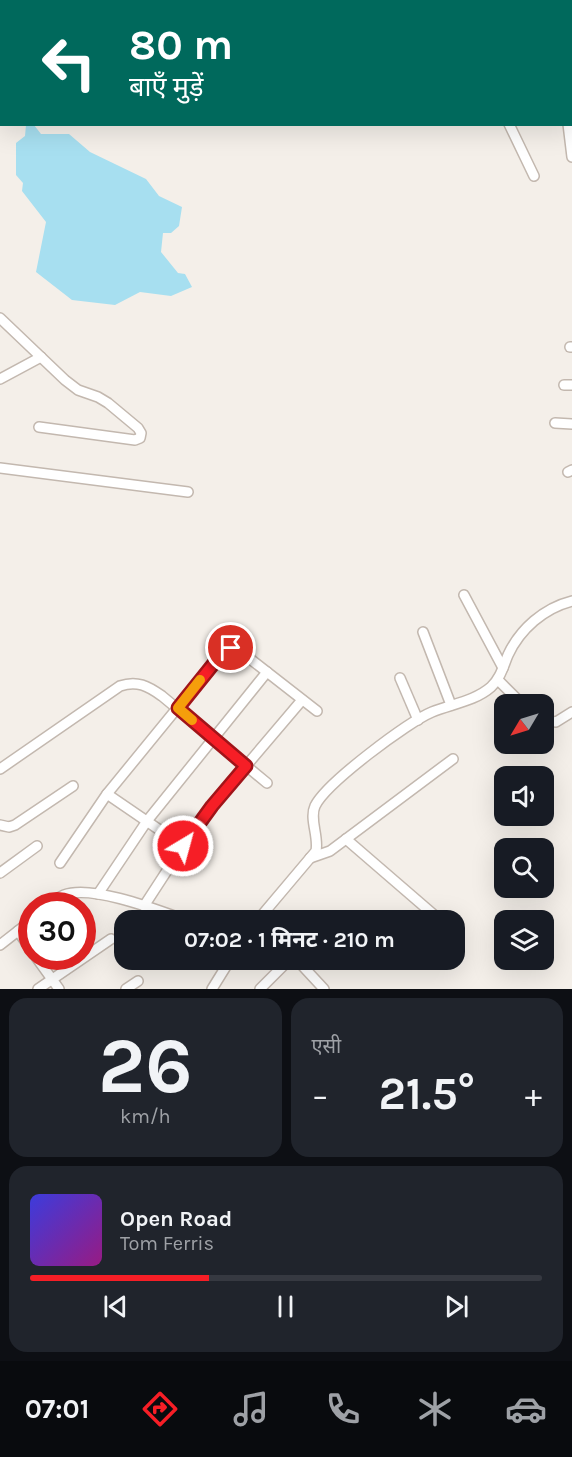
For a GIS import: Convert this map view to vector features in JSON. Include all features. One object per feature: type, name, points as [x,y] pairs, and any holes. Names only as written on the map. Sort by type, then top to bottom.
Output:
[{"type":"street","points":[[510,126],[534,176]]},
{"type":"street","points":[[568,126],[572,157]]},
{"type":"street","points":[[0,318],[65,380],[78,390],[108,403],[141,433],[140,438],[135,440],[39,427]]},
{"type":"street","points":[[0,380],[42,357]]},
{"type":"street","points":[[555,423],[572,424]]},
{"type":"street","points":[[0,468],[188,492]]},
{"type":"street","points":[[464,595],[503,668]]},
{"type":"street","points":[[266,910],[316,850],[318,844],[314,812],[316,805],[333,785],[362,760],[418,720],[430,713],[479,696],[498,680],[516,641],[537,618],[561,604],[572,601]]},
{"type":"street","points":[[423,632],[452,705]]},
{"type":"street","points":[[60,863],[106,794],[223,652],[231,648],[240,651],[317,711]]},
{"type":"street","points":[[156,910],[98,894],[147,821],[267,672]]},
{"type":"street","points":[[400,678],[418,720]]},
{"type":"street","points":[[498,680],[512,694]]},
{"type":"street","points":[[0,770],[120,686],[131,682],[147,685],[178,708],[267,783]]},
{"type":"street","points":[[144,906],[212,806],[302,700]]},
{"type":"street","points":[[554,722],[572,712]]},
{"type":"street","points":[[310,858],[330,851],[453,759]]},
{"type":"street","points":[[0,825],[9,827],[15,825],[73,786]]},
{"type":"street","points":[[106,794],[183,846]]},
{"type":"street","points":[[346,839],[428,910]]},
{"type":"street","points":[[0,873],[37,846]]},
{"type":"street","points":[[0,945],[18,931]]},
{"type":"street","points":[[38,989],[111,939]]},
{"type":"street","points":[[45,970],[59,989]]},
{"type":"street","points":[[212,989],[224,970]]},
{"type":"street","points":[[260,989],[279,970]]},
{"type":"street","points":[[306,970],[324,989]]},
{"type":"street","points":[[126,989],[138,981]]},
{"type":"water","points":[[26,126],[35,126],[41,134],[69,134],[90,152],[146,179],[159,196],[182,207],[179,226],[171,233],[163,233],[161,252],[178,273],[185,274],[192,287],[171,296],[140,292],[115,305],[72,300],[36,272],[46,222],[22,191],[23,183],[16,175],[16,143],[25,136]]},
{"type":"slow traffic","points":[[192,720],[178,708],[200,680]]},
{"type":"route","points":[[183,846],[212,806],[246,766],[178,708],[223,652],[231,648]]}]
